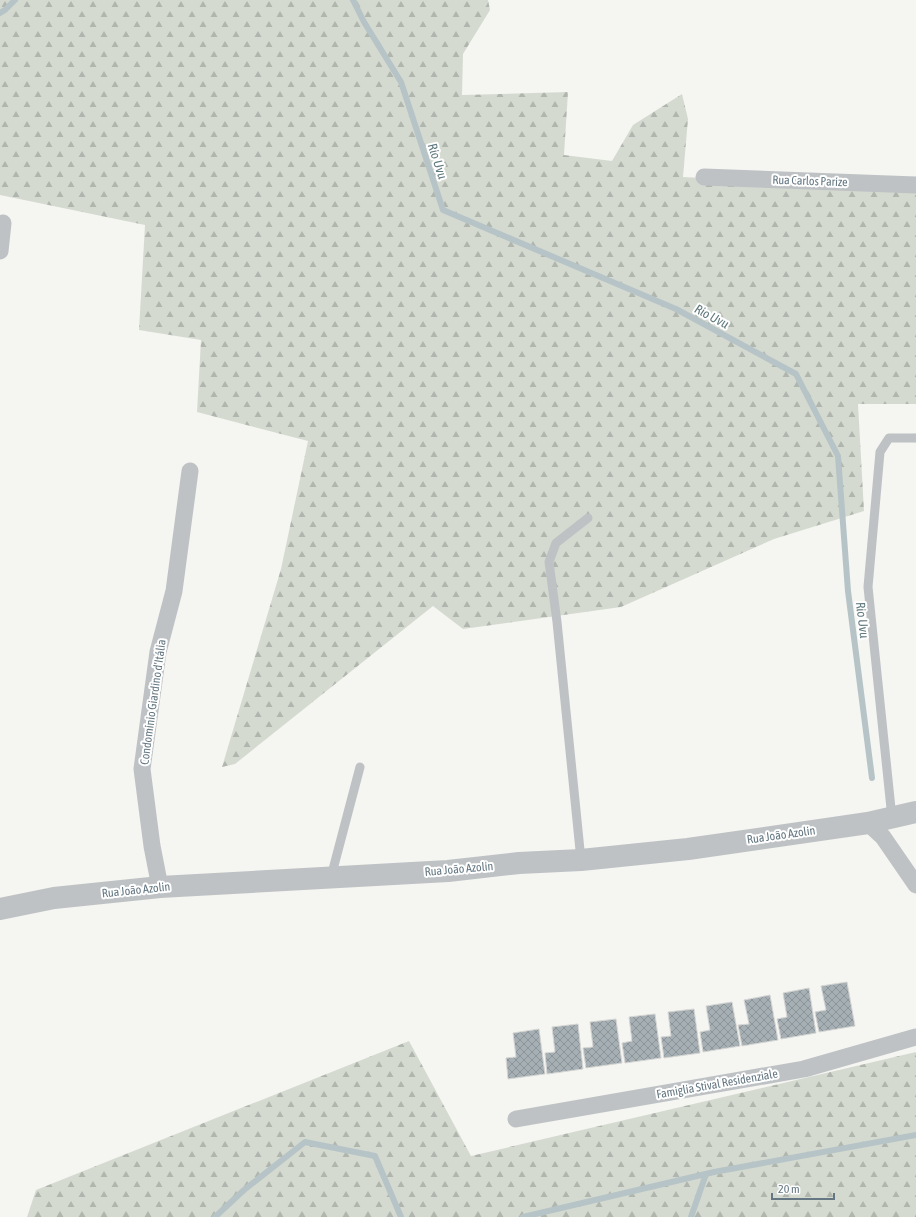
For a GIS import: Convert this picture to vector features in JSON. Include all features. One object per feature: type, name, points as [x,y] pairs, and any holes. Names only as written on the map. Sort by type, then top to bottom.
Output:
[{"type":"street","name":"Rua Carlos Parize","points":[[704,177],[916,185]]},
{"type":"street","points":[[0,251],[3,223]]},
{"type":"street","name":"Condomínio Giardino d'Itália","points":[[160,887],[152,846],[142,769],[158,652],[174,591],[190,471]]},
{"type":"street","name":"Rua João Azolin","points":[[0,909],[54,898],[160,887],[448,871],[519,863],[581,860],[688,849],[868,823],[916,812]]},
{"type":"street","points":[[868,823],[883,837],[916,885]]},
{"type":"street","name":"Famiglia Stival Residenziale","points":[[516,1119],[804,1069],[916,1037]]},
{"type":"lane","points":[[892,818],[868,587],[880,452],[889,438],[916,438]]},
{"type":"lane","points":[[581,860],[557,622],[549,562],[556,543],[588,518]]},
{"type":"lane","points":[[331,877],[360,767]]},
{"type":"green space","points":[[0,0],[488,0],[490,10],[463,54],[462,95],[568,92],[564,155],[612,161],[633,125],[682,94],[688,119],[683,177],[916,189],[916,404],[858,404],[864,511],[774,539],[621,607],[463,629],[433,606],[235,764],[222,767],[281,569],[308,441],[197,412],[201,340],[139,330],[145,225],[0,195]]},
{"type":"green space","points":[[409,1041],[471,1156],[916,1052],[916,1217],[27,1217],[36,1190]]},
{"type":"building","points":[[847,982],[855,1026],[819,1032],[815,1012],[826,1010],[821,986]]},
{"type":"building","points":[[809,988],[816,1033],[781,1039],[777,1019],[787,1017],[783,993]]},
{"type":"building","points":[[770,995],[778,1040],[742,1046],[738,1025],[749,1024],[744,1000]]},
{"type":"building","points":[[732,1002],[740,1046],[703,1052],[700,1032],[710,1030],[706,1006]]},
{"type":"building","points":[[694,1009],[700,1053],[664,1058],[661,1037],[671,1036],[668,1012]]},
{"type":"building","points":[[655,1014],[661,1058],[625,1063],[622,1043],[632,1041],[629,1017]]},
{"type":"building","points":[[616,1019],[622,1063],[586,1068],[583,1048],[593,1047],[590,1022]]},
{"type":"building","points":[[578,1024],[583,1069],[547,1074],[545,1053],[555,1052],[552,1027]]},
{"type":"building","points":[[539,1029],[545,1074],[508,1079],[506,1058],[516,1057],[513,1033]]},
{"type":"waterway","name":"Rio Uvu","points":[[0,13],[15,0]]},
{"type":"waterway","name":"Rio Uvu","points":[[353,0],[364,22],[401,82],[443,210],[676,309],[796,374],[838,456],[848,591],[872,778]]},
{"type":"waterway","points":[[523,1217],[714,1172],[916,1135]]},
{"type":"waterway","points":[[215,1217],[244,1190],[305,1142],[375,1156],[401,1217]]},
{"type":"waterway","points":[[691,1217],[706,1174]]}]
